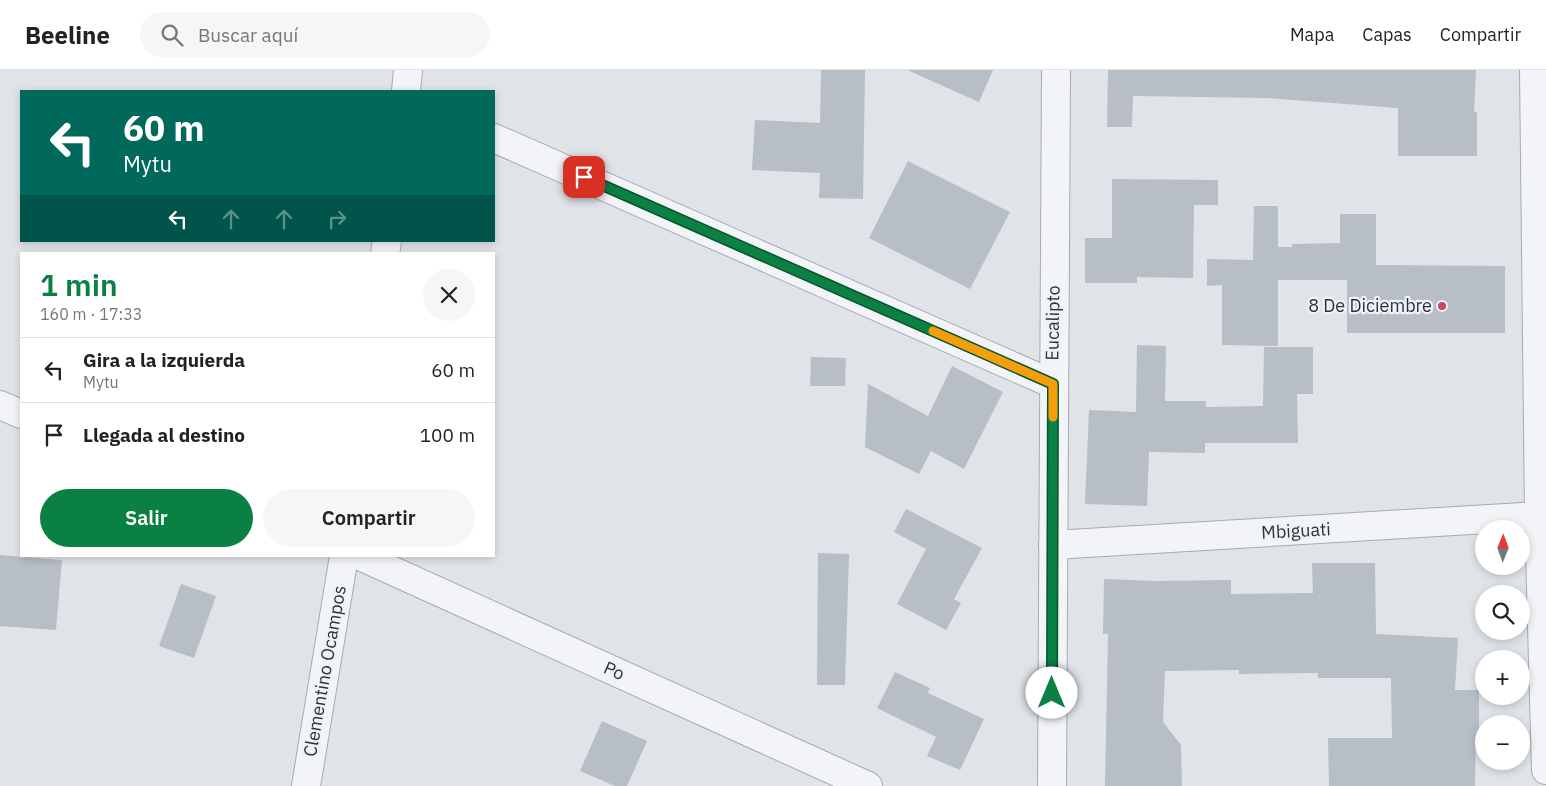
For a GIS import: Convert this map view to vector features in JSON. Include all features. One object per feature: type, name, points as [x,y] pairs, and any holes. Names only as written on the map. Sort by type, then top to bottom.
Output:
[{"type":"street","points":[[406,90],[408,70]]},
{"type":"street","name":"Eucalipto","points":[[1052,786],[1056,70]]},
{"type":"street","points":[[1534,70],[1539,516],[1545,644],[1546,770]]},
{"type":"street","points":[[495,138],[1053,384]]},
{"type":"street","points":[[0,406],[20,414]]},
{"type":"street","name":"Mbiguati","points":[[1053,545],[1539,516]]},
{"type":"street","name":"Clementino Ocampos","points":[[306,786],[344,557]]},
{"type":"street","name":"Po","points":[[362,557],[868,786]]},
{"type":"building","points":[[821,70],[865,70],[863,199],[819,198],[820,173],[752,170],[755,120],[820,123]]},
{"type":"building","points":[[907,70],[993,70],[979,102]]},
{"type":"building","points":[[1108,70],[1476,70],[1474,112],[1477,112],[1477,156],[1398,156],[1398,108],[1267,98],[1133,96],[1132,127],[1107,127]]},
{"type":"building","points":[[908,161],[1010,212],[970,289],[869,238]]},
{"type":"building","points":[[1112,179],[1218,180],[1218,205],[1194,205],[1193,278],[1137,277],[1137,283],[1085,283],[1085,238],[1112,238]]},
{"type":"building","points":[[1254,206],[1278,206],[1278,247],[1292,247],[1292,244],[1340,243],[1340,214],[1376,214],[1376,265],[1505,266],[1505,333],[1347,333],[1347,280],[1278,280],[1278,346],[1222,345],[1222,285],[1207,286],[1207,259],[1253,260]]},
{"type":"building","points":[[1137,345],[1166,346],[1165,401],[1206,401],[1206,407],[1263,406],[1264,347],[1313,347],[1313,394],[1297,394],[1298,443],[1205,443],[1205,453],[1149,452],[1147,506],[1085,504],[1089,410],[1136,412]]},
{"type":"building","points":[[811,357],[846,358],[845,386],[810,386]]},
{"type":"building","points":[[952,366],[1003,392],[964,469],[931,451],[919,474],[865,447],[868,384],[928,416]]},
{"type":"building","points":[[906,509],[982,548],[954,599],[961,603],[946,630],[897,604],[926,549],[894,532]]},
{"type":"building","points":[[818,553],[849,554],[845,685],[817,685]]},
{"type":"building","points":[[0,555],[62,560],[56,630],[0,626]]},
{"type":"building","points":[[1312,563],[1375,563],[1376,634],[1458,638],[1455,690],[1475,690],[1475,705],[1479,705],[1479,715],[1475,715],[1475,786],[1329,786],[1328,738],[1392,738],[1391,678],[1318,678],[1318,673],[1239,674],[1239,670],[1165,671],[1163,722],[1181,745],[1182,786],[1105,786],[1108,634],[1103,634],[1104,579],[1154,581],[1231,580],[1231,594],[1313,593]]},
{"type":"building","points":[[181,584],[216,596],[194,658],[159,646]]},
{"type":"building","points":[[895,672],[930,688],[928,693],[984,719],[960,770],[927,756],[936,737],[877,708]]},
{"type":"building","points":[[602,721],[647,741],[627,786],[615,786],[580,771]]},
{"type":"slow traffic","points":[[933,331],[1053,384],[1053,417]]},
{"type":"place","name":"8 De Diciembre","points":[[1442,306]]},
{"type":"route","points":[[584,177],[1053,384],[1052,693]]}]
